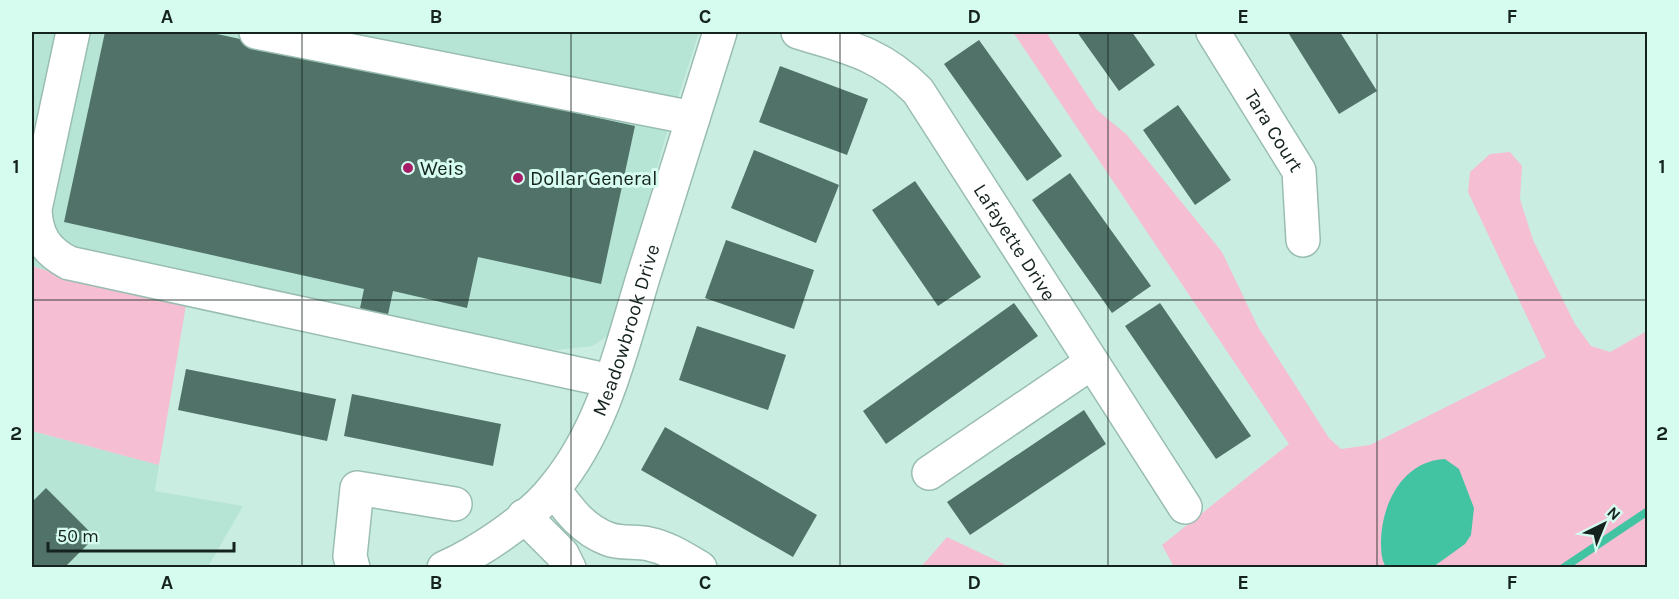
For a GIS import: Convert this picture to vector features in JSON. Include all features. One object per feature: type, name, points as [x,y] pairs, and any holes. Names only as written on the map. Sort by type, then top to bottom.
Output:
[{"type":"street","points":[[73,32],[35,209],[36,226],[42,242],[54,255],[69,263],[611,381]]},
{"type":"street","points":[[256,32],[693,118]]},
{"type":"street","name":"Meadowbrook Drive","points":[[444,567],[487,543],[524,516],[554,489],[586,442],[611,381],[720,32]]},
{"type":"street","name":"Lafayette Drive","points":[[798,32],[868,53],[897,71],[918,91],[1185,507]]},
{"type":"street","name":"Tara Court","points":[[1213,32],[1299,171],[1303,240]]},
{"type":"street","points":[[929,473],[1091,363]]},
{"type":"street","points":[[353,567],[350,556],[357,488],[455,504]]},
{"type":"street","points":[[554,489],[571,513],[589,530],[608,539],[647,543],[663,548],[700,567]]},
{"type":"street","points":[[524,516],[562,554],[569,567]]},
{"type":"street","points":[[581,567],[608,539]]},
{"type":"shaded area","points":[[32,32],[699,32],[665,139],[612,333],[592,346],[558,350],[97,286],[32,266]]},
{"type":"shaded area","points":[[1013,32],[1046,32],[1097,110],[1127,135],[1222,252],[1258,327],[1329,438],[1341,449],[1370,445],[1546,357],[1468,192],[1470,172],[1490,154],[1510,152],[1522,166],[1520,199],[1533,240],[1575,324],[1591,346],[1610,352],[1647,331],[1647,567],[1174,567],[1162,545],[1289,444]]},
{"type":"shaded area","points":[[32,266],[97,286],[187,299],[159,465],[32,431]]},
{"type":"shaded area","points":[[32,431],[159,465],[155,491],[243,506],[208,567],[32,567]]},
{"type":"shaded area","points":[[1445,459],[1459,469],[1474,508],[1471,535],[1465,544],[1433,567],[1386,567],[1381,551],[1382,526],[1398,486],[1417,467]]},
{"type":"shaded area","points":[[947,537],[1010,567],[921,567]]},
{"type":"building","points":[[105,32],[208,32],[635,126],[601,284],[478,257],[467,308],[393,291],[387,319],[359,313],[364,289],[64,222]]},
{"type":"building","points":[[1077,32],[1132,32],[1155,65],[1119,91]]},
{"type":"building","points":[[1293,32],[1340,32],[1377,91],[1339,114],[1289,34]]},
{"type":"building","points":[[979,40],[1062,156],[1027,181],[944,64]]},
{"type":"building","points":[[780,66],[868,99],[847,155],[759,122]]},
{"type":"building","points":[[1178,105],[1231,180],[1195,205],[1143,130]]},
{"type":"building","points":[[754,150],[839,185],[816,243],[731,208]]},
{"type":"building","points":[[1070,173],[1151,286],[1112,313],[1032,200]]},
{"type":"building","points":[[915,181],[981,277],[938,306],[872,210]]},
{"type":"building","points":[[726,240],[814,270],[794,329],[705,298]]},
{"type":"building","points":[[1014,303],[1038,336],[886,444],[863,411]]},
{"type":"building","points":[[1160,303],[1251,436],[1216,459],[1125,326]]},
{"type":"building","points":[[697,326],[786,355],[768,410],[679,380]]},
{"type":"building","points":[[186,369],[336,399],[327,441],[178,410]]},
{"type":"building","points":[[352,394],[501,424],[493,466],[344,436]]},
{"type":"building","points":[[1084,410],[1106,444],[970,535],[947,502]]},
{"type":"building","points":[[665,427],[817,515],[793,557],[641,470]]},
{"type":"building","points":[[46,488],[95,537],[64,568],[32,566],[32,502]]},
{"type":"waterway","points":[[1563,568],[1648,511]]},
{"type":"place","name":"Weis","points":[[408,168]]},
{"type":"place","name":"Dollar General","points":[[518,178]]}]
